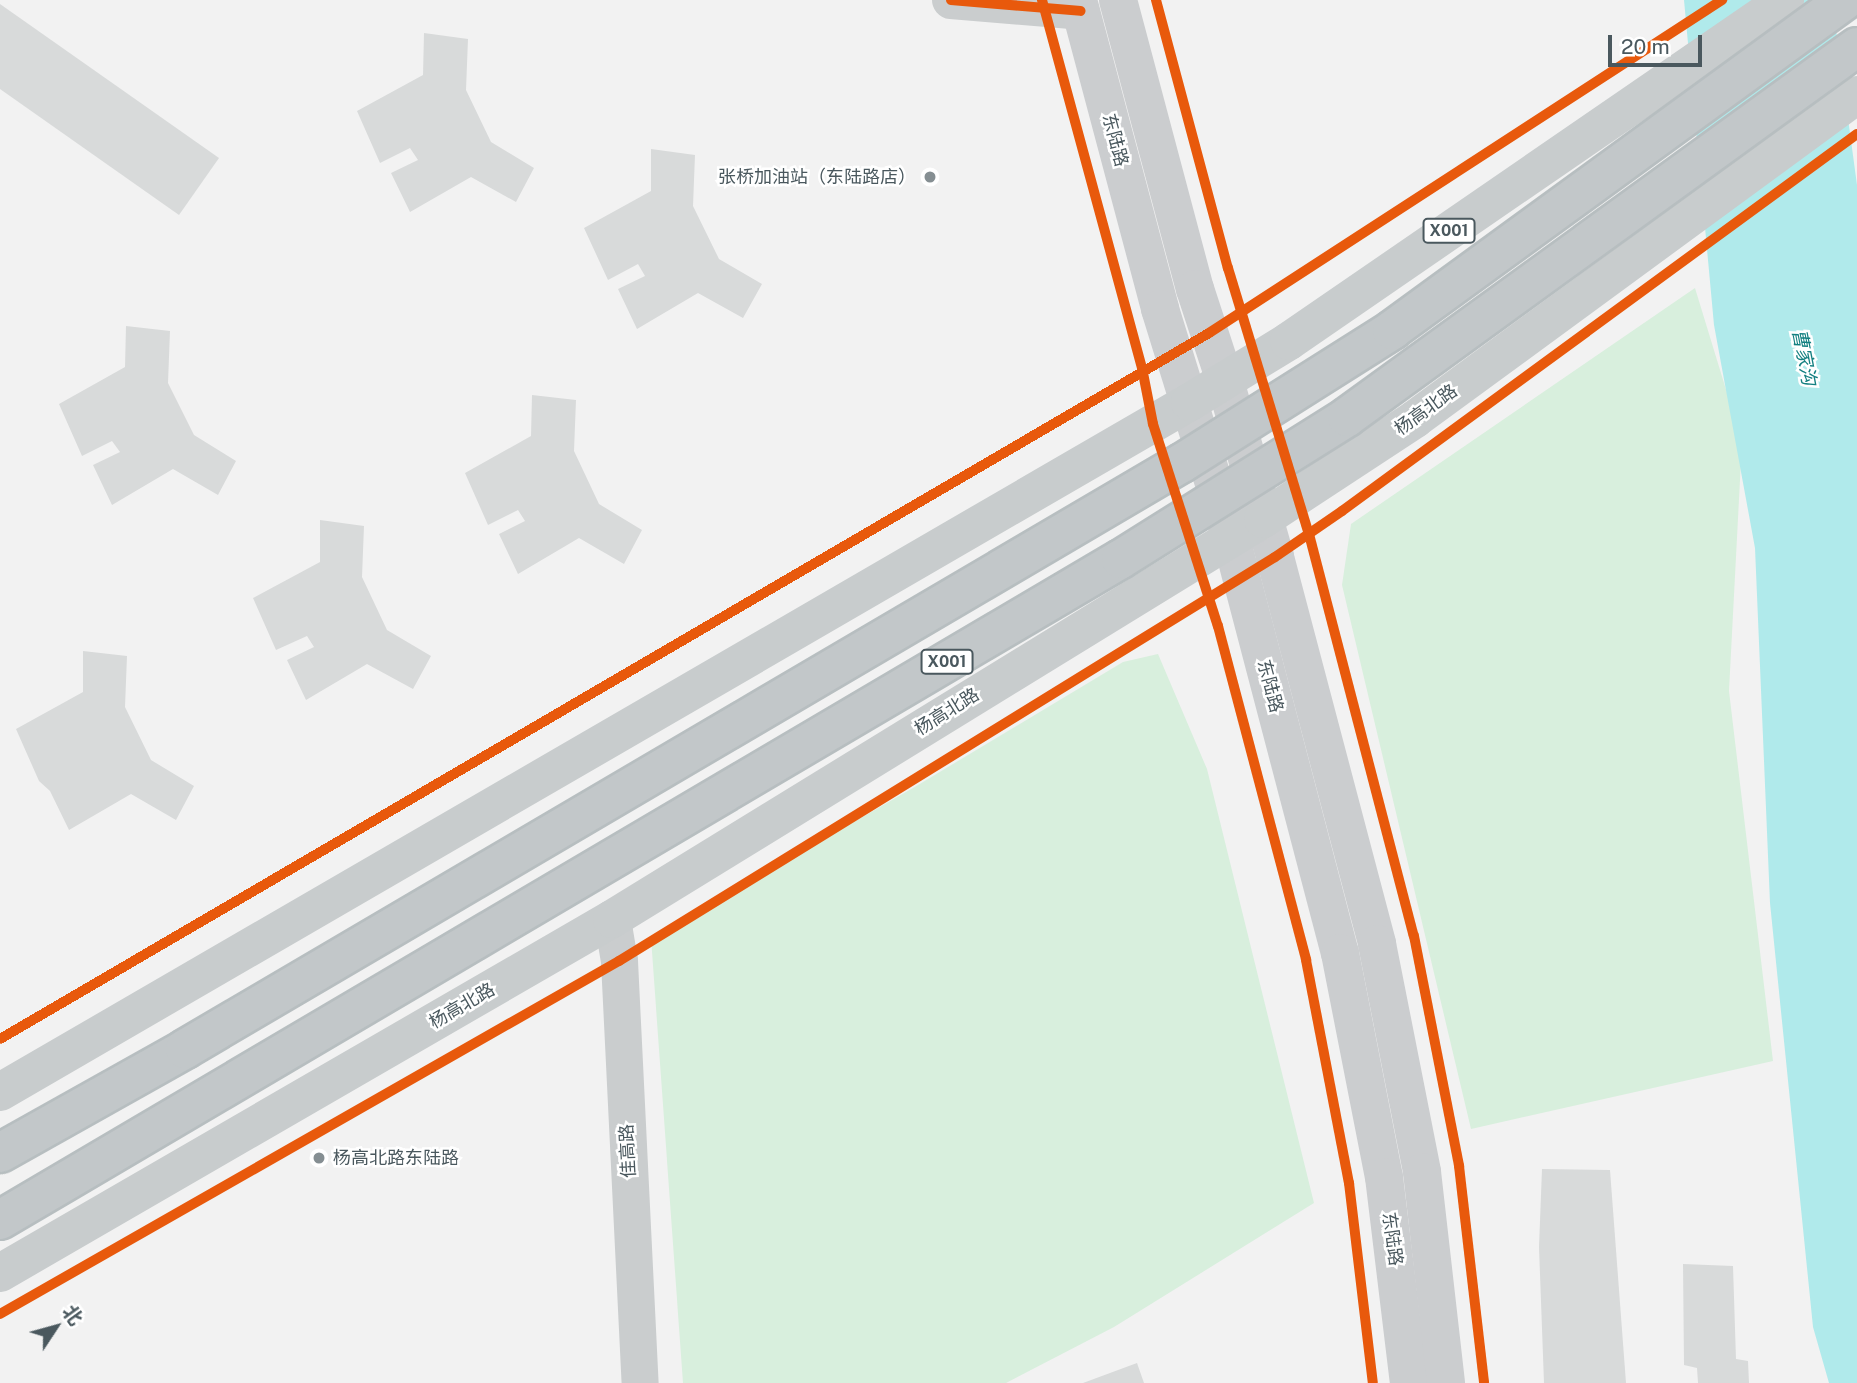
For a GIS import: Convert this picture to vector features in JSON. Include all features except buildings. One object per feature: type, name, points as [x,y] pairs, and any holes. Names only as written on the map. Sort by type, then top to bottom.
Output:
[{"type":"highway","name":"X001","points":[[0,1153],[185,1049],[1173,469],[1392,330],[1845,0]]},
{"type":"highway","name":"X001","points":[[0,1220],[1121,559],[1313,439],[1857,47]]},
{"type":"main road","points":[[1118,0],[1195,289],[1225,380],[1349,833],[1399,1045],[1422,1172],[1446,1383]]},
{"type":"main road","name":"X001","points":[[0,1093],[1190,402],[1672,80],[1785,0]]},
{"type":"main road","name":"东陆路","points":[[1080,6],[1160,309],[1231,538],[1313,842],[1356,1027],[1384,1177],[1409,1383]]},
{"type":"main road","name":"杨高北路","points":[[0,1273],[612,919],[1263,519],[1415,419],[1857,95]]},
{"type":"street","points":[[951,0],[1080,6]]},
{"type":"street","name":"佳高路","points":[[612,919],[619,961],[640,1383]]},
{"type":"green space","points":[[1695,288],[1742,442],[1729,691],[1773,1061],[1471,1129],[1342,585],[1351,524]]},
{"type":"green space","points":[[1158,654],[1207,769],[1314,1203],[1114,1327],[1006,1383],[683,1383],[651,938],[913,788],[1123,662]]},
{"type":"water","name":"曹家沟","points":[[1684,0],[1832,0],[1857,185],[1857,1383],[1829,1383],[1813,1327],[1770,903],[1755,548],[1714,325]]},
{"type":"cycle path","points":[[951,0],[1081,11]]},
{"type":"cycle path","points":[[1042,0],[1143,373],[1153,424],[1218,626],[1306,960],[1349,1183],[1373,1383]]},
{"type":"cycle path","points":[[1156,0],[1228,268],[1309,534],[1414,936],[1459,1166],[1484,1383]]},
{"type":"cycle path","points":[[0,1039],[1209,333],[1722,0]]},
{"type":"cycle path","points":[[0,1314],[619,961],[1275,557],[1342,511],[1857,134]]},
{"type":"place","name":"张桥加油站（东陆路店）","points":[[930,177]]},
{"type":"place","name":"杨高北路东陆路","points":[[319,1158]]}]
